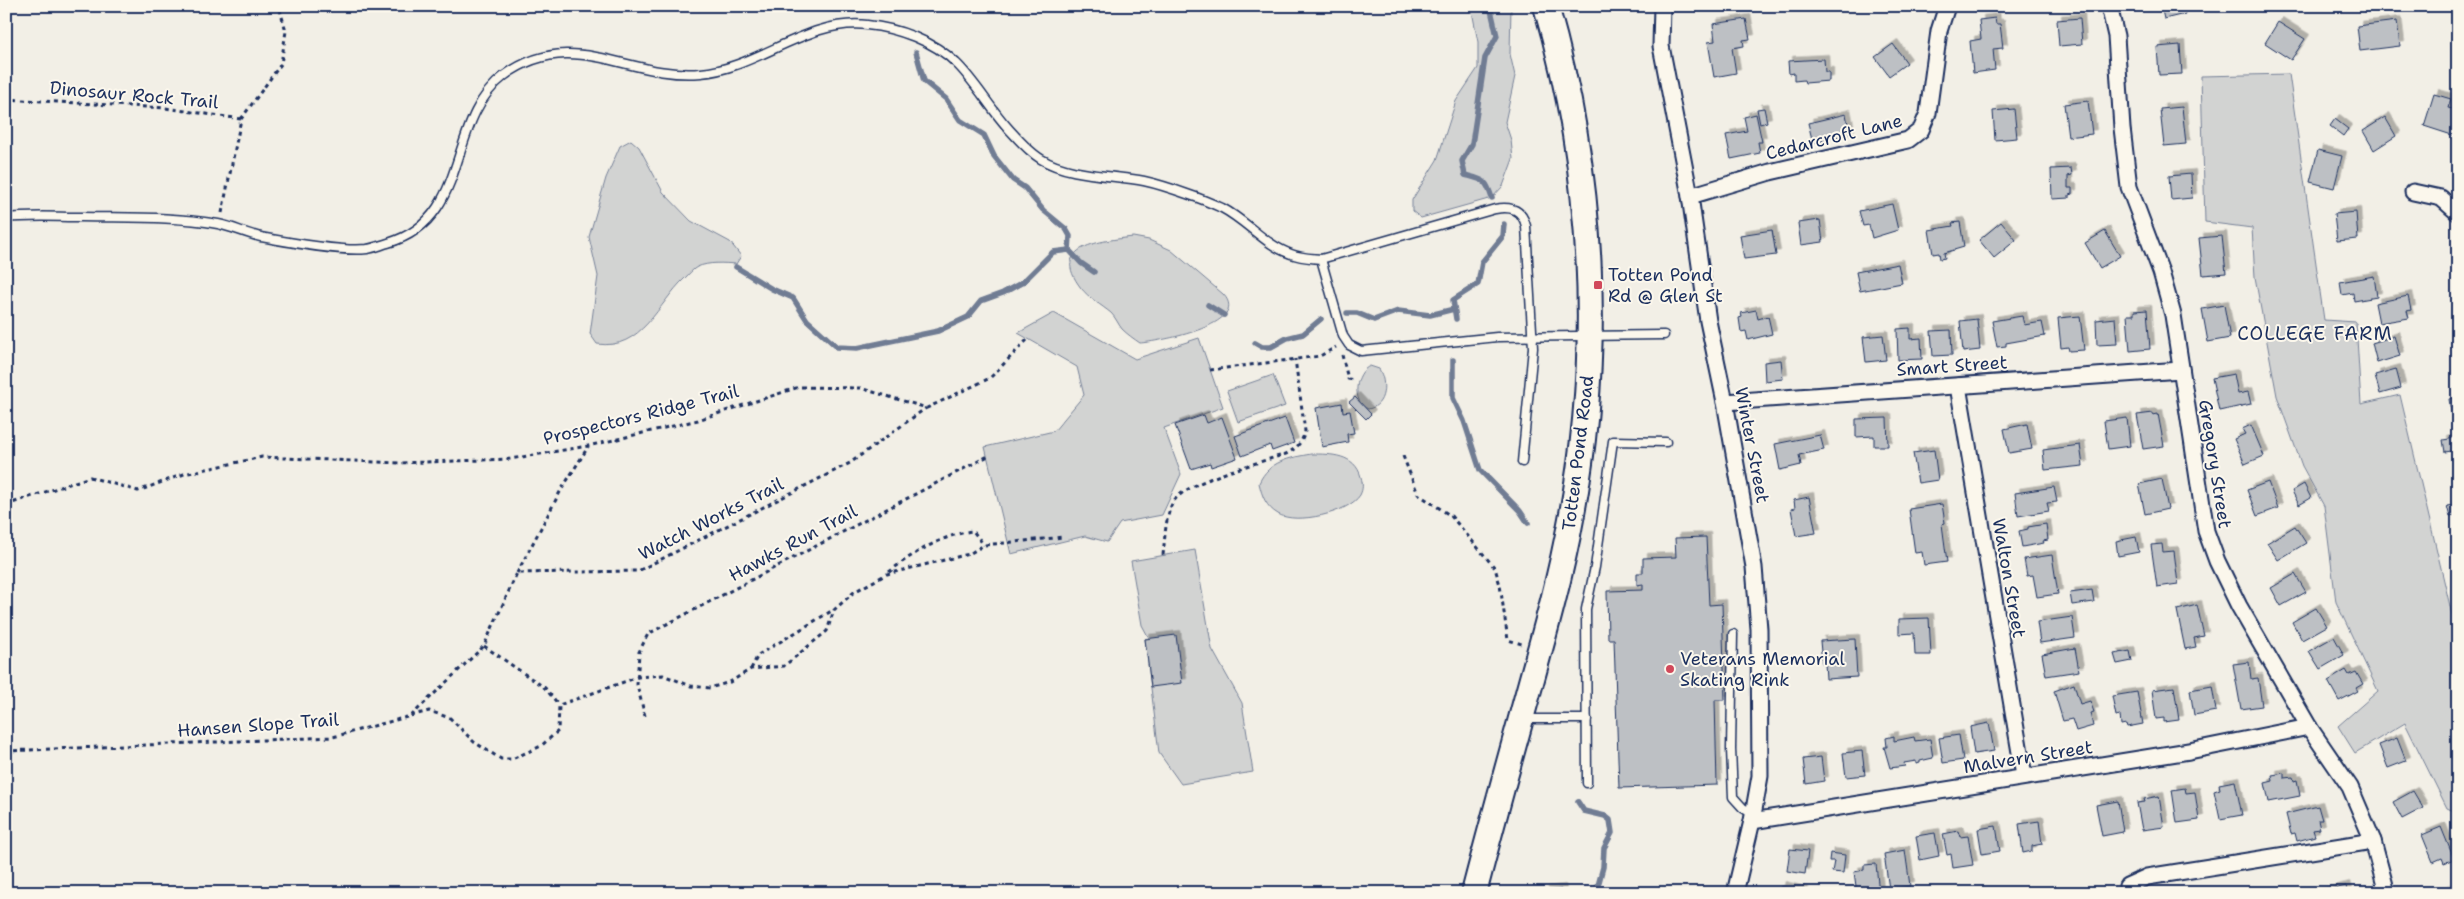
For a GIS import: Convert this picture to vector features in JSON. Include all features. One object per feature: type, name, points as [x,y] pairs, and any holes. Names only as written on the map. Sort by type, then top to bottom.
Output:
[{"type":"main road","name":"Totten Pond Road","points":[[1474,893],[1558,580],[1577,485],[1586,414],[1590,262],[1583,182],[1568,96],[1546,6]]},
{"type":"street","name":"Winter Street","points":[[1662,6],[1660,13],[1661,46],[1690,196],[1708,321],[1725,402],[1754,567],[1759,629],[1760,776],[1753,818],[1735,893]]},
{"type":"street","name":"Cedarcroft Lane","points":[[1690,196],[1770,172],[1908,140],[1921,130],[1928,113],[1939,32],[1948,6]]},
{"type":"street","name":"Gregory Street","points":[[2109,6],[2116,36],[2122,128],[2129,187],[2161,272],[2173,315],[2206,530],[2217,561],[2239,606],[2309,727],[2350,788],[2373,841],[2387,893]]},
{"type":"street","points":[[2413,192],[2441,198],[2458,213]]},
{"type":"street","name":"Smart Street","points":[[1725,402],[1872,390],[1958,386],[2181,370]]},
{"type":"street","name":"Walton Street","points":[[1958,386],[2024,776]]},
{"type":"street","name":"Malvern Street","points":[[1753,818],[2189,751],[2309,727]]},
{"type":"street","points":[[2127,886],[2147,877],[2373,841]]},
{"type":"lane","points":[[6,218],[160,217],[220,225],[260,236],[323,246],[366,249],[412,235],[436,212],[458,162],[474,112],[490,88],[506,74],[526,64],[549,56],[585,53],[668,72],[702,73],[731,66],[826,29],[863,24],[901,31],[928,44],[956,62],[994,112],[1022,144],[1041,160],[1059,166],[1145,181],[1184,192],[1224,209],[1289,253],[1321,259],[1495,209],[1514,209],[1524,217],[1527,232],[1533,336],[1522,462]]},
{"type":"lane","points":[[1321,259],[1343,336],[1349,345],[1357,350],[1368,351],[1471,339],[1533,336],[1664,335]]},
{"type":"lane","points":[[1587,783],[1586,609],[1597,558],[1613,441],[1666,442]]},
{"type":"lane","points":[[1733,634],[1731,749],[1733,797],[1753,818]]},
{"type":"lane","points":[[1521,718],[1587,719]]},
{"type":"path","points":[[241,120],[281,64],[286,31],[279,6]]},
{"type":"path","name":"Dinosaur Rock Trail","points":[[6,99],[165,108],[241,120],[220,225]]},
{"type":"path","points":[[926,408],[990,378],[1027,340]]},
{"type":"path","points":[[1210,370],[1320,356],[1338,346],[1346,362],[1348,379],[1354,380]]},
{"type":"path","points":[[1163,555],[1169,513],[1180,494],[1198,484],[1286,454],[1296,448],[1303,440],[1305,430],[1295,359]]},
{"type":"path","name":"Prospectors Ridge Trail","points":[[6,505],[90,477],[138,491],[184,474],[262,457],[399,463],[510,459],[588,446],[698,420],[800,387],[860,388],[926,408]]},
{"type":"path","name":"Watch Works Trail","points":[[517,573],[638,572],[850,463],[926,408]]},
{"type":"path","points":[[409,718],[484,646],[517,573],[560,492],[588,446]]},
{"type":"path","name":"Hawks Run Trail","points":[[645,716],[637,684],[639,652],[648,634],[990,455]]},
{"type":"path","points":[[1403,456],[1418,494],[1451,516],[1495,568],[1500,585],[1508,640],[1540,649]]},
{"type":"path","points":[[484,646],[545,688],[559,705],[638,677],[663,675],[691,686],[710,688],[730,682],[751,668],[758,655],[834,610],[854,592],[887,574],[905,559],[922,549],[965,532],[973,531],[984,545]]},
{"type":"path","points":[[887,574],[969,554],[984,545],[1064,537]]},
{"type":"path","points":[[751,668],[784,666],[827,631],[834,610]]},
{"type":"path","name":"Hansen Slope Trail","points":[[6,751],[333,738],[429,711],[450,718],[474,742],[501,759],[512,760],[541,746],[558,731],[559,705]]},
{"type":"shaded area","points":[[1471,6],[1511,6],[1510,54],[1515,76],[1505,122],[1511,140],[1513,159],[1503,186],[1492,198],[1421,218],[1412,211],[1412,200],[1437,160],[1456,101],[1478,68],[1478,42]]},
{"type":"shaded area","points":[[2289,74],[2324,320],[2356,322],[2361,404],[2400,395],[2458,640],[2458,813],[2447,808],[2405,723],[2355,753],[2338,726],[2378,691],[2336,602],[2324,506],[2302,466],[2277,396],[2255,277],[2252,228],[2205,222],[2201,76]]},
{"type":"shaded area","points":[[631,140],[639,147],[663,192],[691,221],[730,242],[741,256],[736,264],[711,264],[696,268],[675,288],[638,333],[626,340],[613,344],[597,344],[590,334],[598,276],[589,237],[606,178],[620,146]]},
{"type":"shaded area","points":[[1133,237],[1149,240],[1171,250],[1223,294],[1229,305],[1225,315],[1199,330],[1164,339],[1140,343],[1126,333],[1111,313],[1081,288],[1072,274],[1071,262],[1075,254],[1083,248],[1107,241]]},
{"type":"shaded area","points":[[1054,313],[1135,359],[1199,338],[1223,407],[1164,428],[1181,474],[1162,515],[1120,523],[1107,542],[1085,536],[1011,554],[985,447],[1054,431],[1084,395],[1077,367],[1018,333]]},
{"type":"shaded area","points":[[1370,366],[1379,369],[1382,374],[1384,387],[1382,398],[1374,407],[1368,409],[1359,400],[1357,387],[1361,374]]},
{"type":"shaded area","points":[[1273,375],[1285,406],[1238,422],[1227,391]]},
{"type":"shaded area","points":[[1311,454],[1334,455],[1353,464],[1358,469],[1362,480],[1360,495],[1345,507],[1322,515],[1297,518],[1278,514],[1265,501],[1259,483],[1274,465],[1288,459]]},
{"type":"shaded area","points":[[1195,550],[1212,649],[1242,703],[1253,772],[1181,784],[1159,753],[1145,639],[1149,638],[1142,625],[1131,561]]},
{"type":"building","points":[[2161,6],[2184,6],[2185,14],[2164,19]]},
{"type":"building","points":[[1995,18],[1996,24],[2000,24],[2003,48],[1993,49],[1995,70],[1973,73],[1970,41],[1981,39],[1979,20]]},
{"type":"building","points":[[2080,18],[2082,44],[2059,46],[2057,20]]},
{"type":"building","points":[[1746,19],[1750,39],[1743,40],[1744,46],[1732,48],[1736,73],[1714,77],[1708,42],[1715,41],[1713,24]]},
{"type":"building","points":[[2397,21],[2400,46],[2360,51],[2357,26]]},
{"type":"building","points":[[2278,22],[2305,39],[2291,60],[2265,43]]},
{"type":"building","points":[[1893,44],[1907,63],[1889,76],[1875,57]]},
{"type":"building","points":[[2180,45],[2182,74],[2159,75],[2157,47]]},
{"type":"building","points":[[1824,59],[1825,72],[1829,72],[1829,81],[1805,83],[1804,80],[1794,81],[1794,73],[1789,74],[1788,61]]},
{"type":"building","points":[[2434,94],[2451,99],[2448,108],[2458,110],[2458,137],[2424,126]]},
{"type":"building","points":[[2088,101],[2092,134],[2068,137],[2064,104]]},
{"type":"building","points":[[2182,107],[2186,144],[2164,146],[2160,109]]},
{"type":"building","points":[[1764,108],[1767,122],[1760,124],[1757,109]]},
{"type":"building","points":[[2014,109],[2017,138],[1995,140],[1993,111]]},
{"type":"building","points":[[1756,114],[1762,142],[1758,142],[1760,153],[1731,159],[1726,135],[1747,131],[1744,117]]},
{"type":"building","points":[[1846,114],[1850,134],[1813,143],[1808,123]]},
{"type":"building","points":[[2385,117],[2396,136],[2374,150],[2363,131]]},
{"type":"building","points":[[2335,119],[2348,129],[2343,136],[2330,126]]},
{"type":"building","points":[[2318,150],[2342,156],[2334,188],[2310,182]]},
{"type":"building","points":[[2071,168],[2072,175],[2068,176],[2068,188],[2072,188],[2072,194],[2069,195],[2069,198],[2052,199],[2051,169]]},
{"type":"building","points":[[2191,174],[2192,198],[2171,200],[2169,176]]},
{"type":"building","points":[[1892,204],[1898,230],[1872,238],[1869,225],[1863,226],[1859,211]]},
{"type":"building","points":[[2356,212],[2358,239],[2337,241],[2334,214]]},
{"type":"building","points":[[1820,220],[1823,242],[1801,245],[1798,223]]},
{"type":"building","points":[[1960,222],[1964,247],[1944,253],[1945,258],[1940,259],[1939,253],[1933,254],[1929,230],[1953,226],[1952,223]]},
{"type":"building","points":[[2001,222],[2016,240],[1994,258],[1979,240]]},
{"type":"building","points":[[1772,230],[1776,255],[1744,259],[1740,235]]},
{"type":"building","points":[[2105,231],[2120,256],[2100,268],[2085,243]]},
{"type":"building","points":[[2222,236],[2226,273],[2203,275],[2199,238]]},
{"type":"building","points":[[1898,264],[1902,283],[1860,291],[1856,272]]},
{"type":"building","points":[[2374,276],[2377,297],[2354,301],[2353,293],[2342,295],[2340,282]]},
{"type":"building","points":[[2408,296],[2411,310],[2407,311],[2409,318],[2379,323],[2375,303]]},
{"type":"building","points":[[2224,305],[2230,338],[2208,342],[2202,309]]},
{"type":"building","points":[[1756,310],[1758,319],[1768,316],[1772,334],[1748,340],[1746,331],[1741,332],[1739,318],[1742,317],[1741,313]]},
{"type":"building","points":[[2147,310],[2150,349],[2130,351],[2127,315],[2134,315],[2134,311]]},
{"type":"building","points":[[2022,316],[2024,325],[2042,322],[2045,336],[2006,343],[2006,346],[1997,347],[1992,321]]},
{"type":"building","points":[[2080,316],[2084,350],[2069,351],[2068,347],[2061,348],[2058,318]]},
{"type":"building","points":[[2115,318],[2117,344],[2097,345],[2096,320]]},
{"type":"building","points":[[1977,319],[1980,350],[1963,352],[1960,321]]},
{"type":"building","points":[[1910,328],[1910,339],[1921,338],[1922,359],[1898,360],[1897,329]]},
{"type":"building","points":[[1951,330],[1952,355],[1933,356],[1931,331]]},
{"type":"building","points":[[1883,335],[1886,360],[1866,362],[1863,337]]},
{"type":"building","points":[[2394,336],[2400,356],[2377,363],[2372,343]]},
{"type":"building","points":[[1781,360],[1783,379],[1765,381],[1764,362]]},
{"type":"building","points":[[2396,369],[2401,388],[2380,394],[2375,375]]},
{"type":"building","points":[[2234,374],[2238,394],[2248,392],[2251,404],[2219,411],[2212,378]]},
{"type":"building","points":[[1355,397],[1371,414],[1366,419],[1349,402]]},
{"type":"building","points":[[2458,397],[2458,417],[2452,418],[2449,399]]},
{"type":"building","points":[[1342,403],[1343,412],[1350,411],[1354,433],[1347,434],[1348,442],[1322,447],[1316,408]]},
{"type":"building","points":[[2153,413],[2153,415],[2158,414],[2164,446],[2143,449],[2137,415]]},
{"type":"building","points":[[1204,415],[1207,423],[1222,417],[1237,458],[1211,467],[1210,463],[1191,469],[1175,425]]},
{"type":"building","points":[[1285,418],[1294,443],[1272,451],[1270,445],[1242,456],[1235,436]]},
{"type":"building","points":[[1887,418],[1888,446],[1874,446],[1874,436],[1856,437],[1856,419]]},
{"type":"building","points":[[2127,418],[2130,446],[2108,449],[2104,421]]},
{"type":"building","points":[[2027,424],[2032,449],[2009,453],[2004,429]]},
{"type":"building","points":[[2251,425],[2264,456],[2245,464],[2234,439],[2245,434],[2242,429]]},
{"type":"building","points":[[2458,431],[2458,450],[2445,452],[2443,440],[2455,438],[2454,432]]},
{"type":"building","points":[[1820,435],[1824,450],[1799,455],[1801,465],[1780,470],[1775,444]]},
{"type":"building","points":[[2080,445],[2083,466],[2045,470],[2043,450]]},
{"type":"building","points":[[1934,450],[1938,480],[1918,483],[1913,453]]},
{"type":"building","points":[[2162,479],[2168,509],[2145,514],[2139,484]]},
{"type":"building","points":[[2268,482],[2278,508],[2257,516],[2247,490]]},
{"type":"building","points":[[2304,484],[2311,498],[2299,505],[2292,491]]},
{"type":"building","points":[[2054,487],[2057,502],[2047,503],[2049,511],[2018,516],[2015,493]]},
{"type":"building","points":[[1809,497],[1816,533],[1796,536],[1791,509],[1795,508],[1794,500]]},
{"type":"building","points":[[1942,504],[1945,523],[1942,524],[1947,562],[1924,565],[1922,552],[1915,553],[1909,509]]},
{"type":"building","points":[[2458,504],[2458,515],[2450,517],[2447,506]]},
{"type":"building","points":[[2046,524],[2048,540],[2043,541],[2044,543],[2022,547],[2019,531],[2028,529],[2028,527]]},
{"type":"building","points":[[2295,526],[2306,543],[2278,560],[2267,543]]},
{"type":"building","name":"Veterans Memorial Skating Rink","points":[[1706,537],[1709,605],[1722,604],[1725,700],[1715,700],[1717,785],[1619,788],[1614,639],[1608,639],[1607,591],[1643,590],[1643,584],[1637,585],[1637,573],[1643,573],[1643,558],[1676,557],[1675,538]]},
{"type":"building","points":[[2136,537],[2139,552],[2118,556],[2116,541]]},
{"type":"building","points":[[2162,544],[2163,552],[2174,551],[2178,584],[2157,587],[2151,545]]},
{"type":"building","points":[[2052,555],[2058,594],[2037,597],[2033,575],[2027,576],[2024,559]]},
{"type":"building","points":[[2295,574],[2306,592],[2281,606],[2271,588]]},
{"type":"building","points":[[2092,590],[2094,602],[2072,605],[2070,593]]},
{"type":"building","points":[[2197,605],[2204,636],[2194,638],[2196,647],[2185,649],[2177,610]]},
{"type":"building","points":[[2316,608],[2327,626],[2302,640],[2292,622]]},
{"type":"building","points":[[2072,617],[2075,638],[2040,643],[2037,622]]},
{"type":"building","points":[[1929,618],[1931,655],[1915,655],[1914,633],[1899,634],[1899,619]]},
{"type":"building","points":[[1176,635],[1182,683],[1151,687],[1145,639]]},
{"type":"building","points":[[2334,637],[2344,655],[2320,669],[2309,651]]},
{"type":"building","points":[[1855,639],[1857,677],[1826,679],[1825,663],[1822,663],[1820,641]]},
{"type":"building","points":[[2075,648],[2079,671],[2046,676],[2042,654]]},
{"type":"building","points":[[2130,651],[2132,661],[2117,664],[2114,654]]},
{"type":"building","points":[[2249,662],[2251,679],[2258,678],[2262,706],[2241,709],[2233,664]]},
{"type":"building","points":[[2346,670],[2349,675],[2356,672],[2363,684],[2356,688],[2358,691],[2339,701],[2328,681]]},
{"type":"building","points":[[2074,684],[2080,704],[2090,701],[2094,712],[2090,713],[2093,726],[2076,731],[2072,719],[2063,721],[2054,691]]},
{"type":"building","points":[[2212,686],[2216,711],[2194,715],[2190,690]]},
{"type":"building","points":[[2174,687],[2179,720],[2164,722],[2164,718],[2156,719],[2152,690]]},
{"type":"building","points":[[2137,692],[2143,724],[2127,727],[2126,724],[2121,725],[2120,715],[2116,716],[2112,696]]},
{"type":"building","points":[[1989,723],[1994,751],[1974,754],[1970,727]]},
{"type":"building","points":[[1959,735],[1963,760],[1943,763],[1939,738]]},
{"type":"building","points":[[1894,736],[1894,741],[1914,737],[1915,741],[1930,739],[1933,758],[1916,764],[1916,761],[1904,763],[1905,766],[1890,768],[1884,747],[1887,747],[1886,738]]},
{"type":"building","points":[[2397,738],[2406,761],[2388,768],[2379,745]]},
{"type":"building","points":[[1862,751],[1865,775],[1846,777],[1843,753]]},
{"type":"building","points":[[1821,757],[1824,781],[1806,784],[1803,759]]},
{"type":"building","points":[[2284,773],[2284,778],[2293,777],[2294,781],[2297,780],[2300,796],[2269,802],[2265,783],[2273,781],[2272,775]]},
{"type":"building","points":[[2235,781],[2242,815],[2220,819],[2214,791],[2220,789],[2219,784]]},
{"type":"building","points":[[2185,788],[2186,793],[2195,792],[2199,820],[2177,823],[2172,790]]},
{"type":"building","points":[[2413,791],[2423,808],[2402,819],[2393,802]]},
{"type":"building","points":[[2159,796],[2164,827],[2142,830],[2137,803],[2145,802],[2144,799]]},
{"type":"building","points":[[2118,801],[2123,832],[2102,836],[2096,805]]},
{"type":"building","points":[[2318,806],[2322,820],[2318,820],[2320,829],[2313,830],[2315,836],[2297,841],[2295,833],[2291,834],[2286,814]]},
{"type":"building","points":[[2039,821],[2042,844],[2032,846],[2032,851],[2023,853],[2019,824]]},
{"type":"building","points":[[1996,826],[2000,851],[1982,854],[1978,829]]},
{"type":"building","points":[[2441,827],[2454,859],[2444,863],[2442,858],[2433,862],[2422,835]]},
{"type":"building","points":[[1958,831],[1960,837],[1968,836],[1973,865],[1953,868],[1951,854],[1947,855],[1943,834]]},
{"type":"building","points":[[1935,833],[1939,856],[1920,860],[1916,836]]},
{"type":"building","points":[[1790,849],[1808,851],[1805,874],[1787,871]]},
{"type":"building","points":[[1905,850],[1910,886],[1889,889],[1884,854]]},
{"type":"building","points":[[1830,853],[1845,855],[1843,873],[1832,872],[1834,861],[1829,861]]},
{"type":"building","points":[[1876,864],[1879,893],[1857,893],[1854,872],[1864,870],[1864,865]]},
{"type":"building","points":[[1781,886],[1804,892],[1804,893],[1779,893]]},
{"type":"building","points":[[2346,886],[2348,893],[2317,893]]},
{"type":"building","points":[[1561,889],[1562,893],[1544,893],[1544,891]]},
{"type":"building","points":[[2446,889],[2448,893],[2435,893]]},
{"type":"waterway","points":[[1490,6],[1497,36],[1485,58],[1472,144],[1462,161],[1465,175],[1483,181],[1488,187],[1492,198]]},
{"type":"waterway","points":[[916,52],[924,81],[946,99],[960,120],[984,135],[994,156],[1013,180],[1025,188],[1043,210],[1066,229],[1070,236],[1069,250]]},
{"type":"waterway","points":[[1456,319],[1453,300],[1478,284],[1482,262],[1503,236],[1504,224]]},
{"type":"waterway","points":[[736,267],[772,289],[793,298],[807,320],[837,347],[857,348],[938,331],[968,317],[981,301],[1003,293],[1023,282],[1053,252],[1069,250],[1081,263],[1094,272]]},
{"type":"waterway","points":[[1208,305],[1224,315]]},
{"type":"waterway","points":[[1347,313],[1357,313],[1374,320],[1398,311],[1430,315],[1454,309]]},
{"type":"waterway","points":[[1255,343],[1262,347],[1271,347],[1287,338],[1303,334],[1321,319]]},
{"type":"waterway","points":[[1453,360],[1453,398],[1464,421],[1480,470],[1520,511],[1528,523]]},
{"type":"waterway","points":[[1578,802],[1584,811],[1605,816],[1610,820],[1612,833],[1604,848],[1603,867],[1596,893]]},
{"type":"place","name":"Totten Pond Rd @ Glen St","points":[[1598,285]]},
{"type":"place","name":"Veterans Memorial Skating Rink","points":[[1670,669]]},
{"type":"district","name":"COLLEGE FARM","points":[[2315,333]]}]
